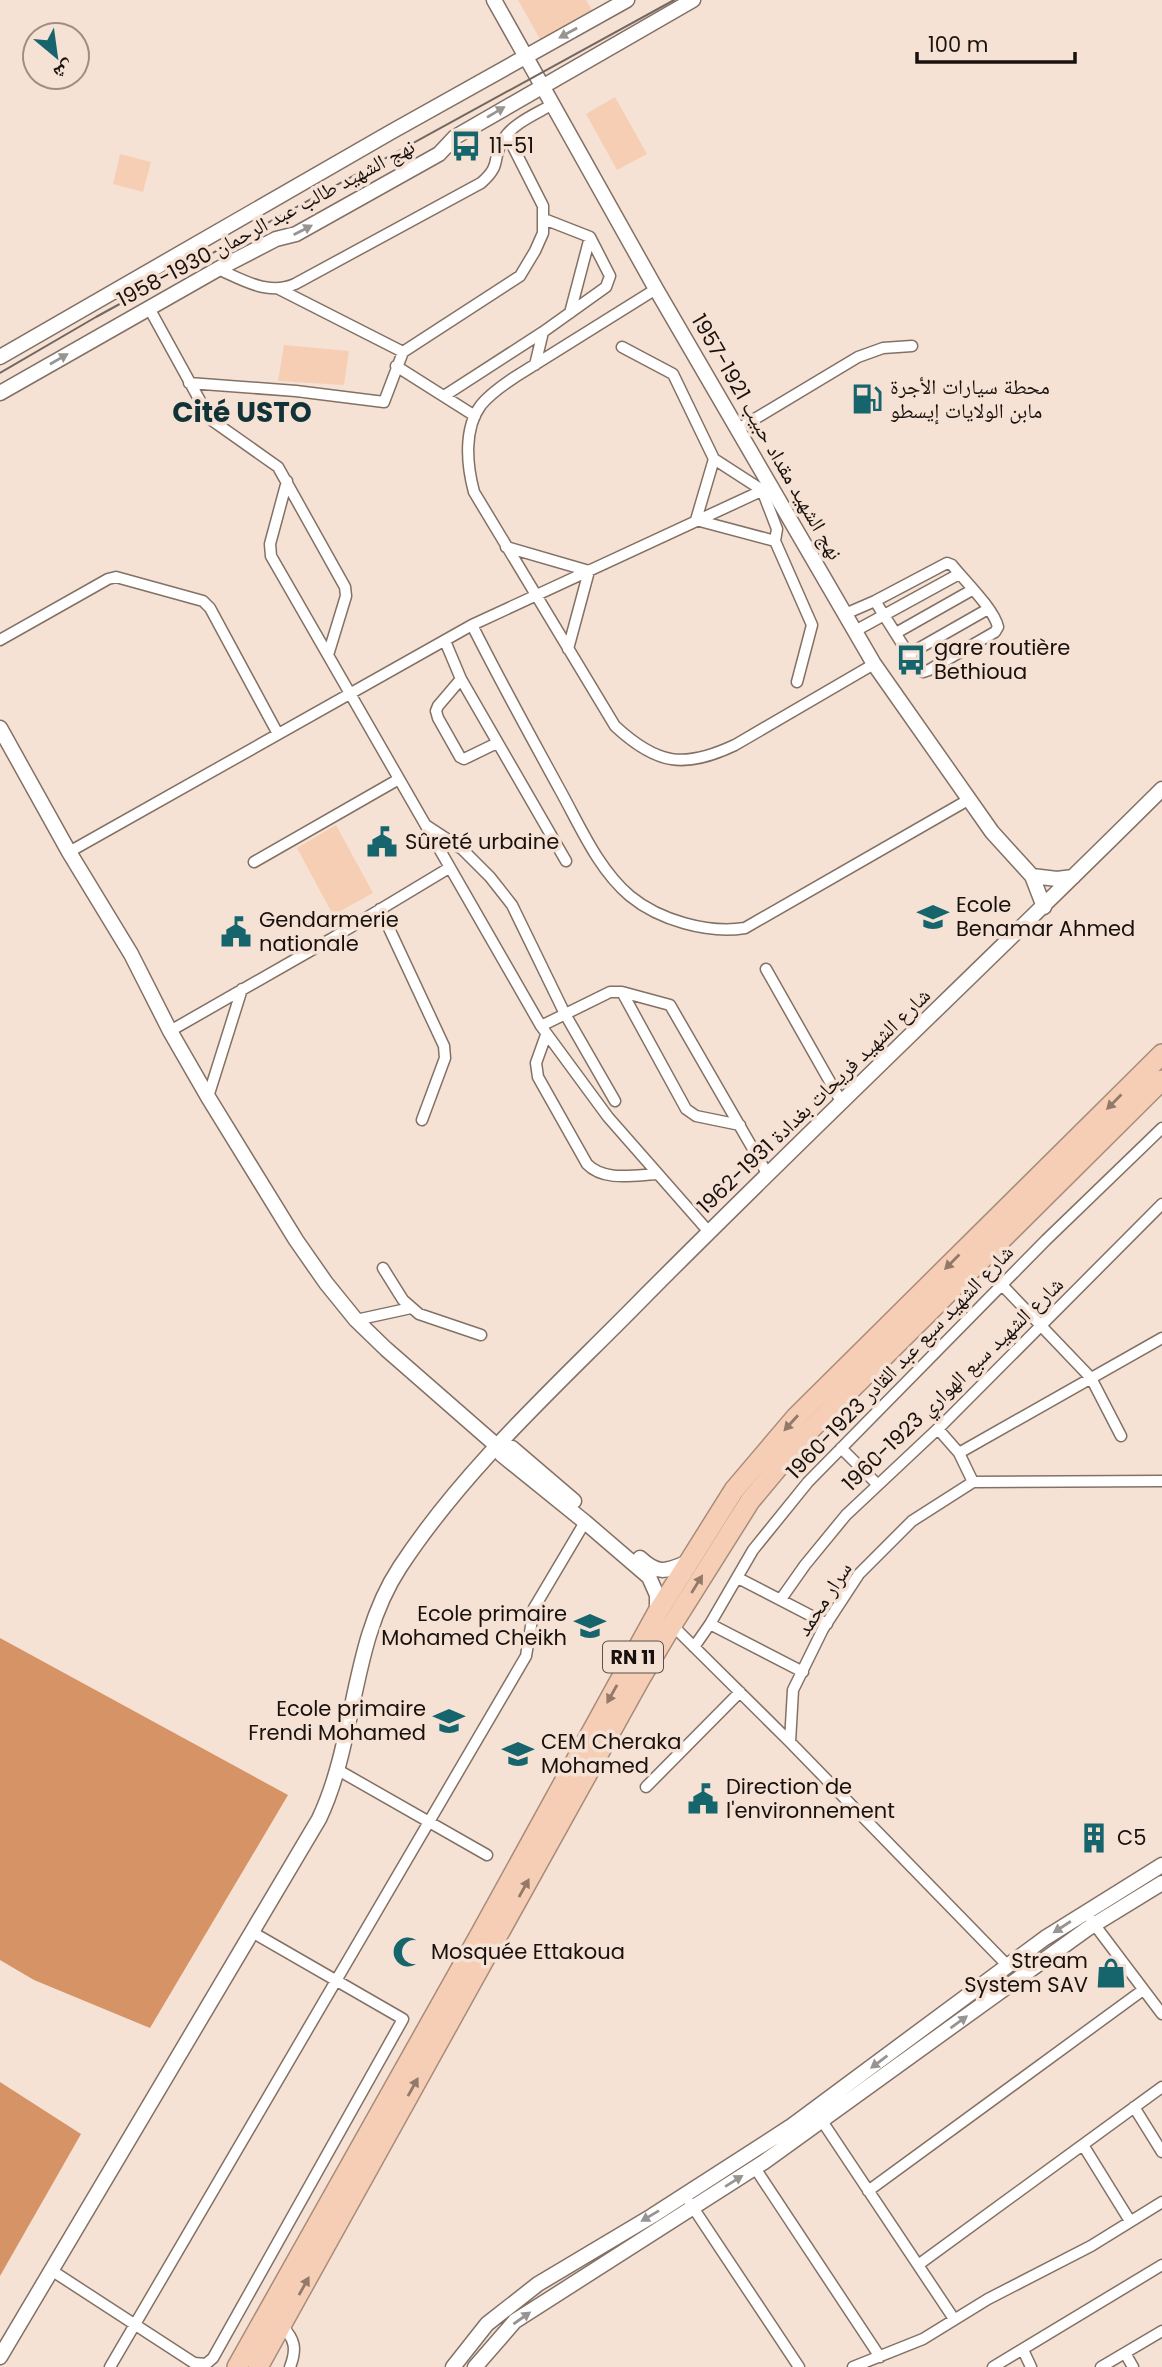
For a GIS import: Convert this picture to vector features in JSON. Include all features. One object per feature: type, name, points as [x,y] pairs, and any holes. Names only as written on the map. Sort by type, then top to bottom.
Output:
[{"type":"highway","name":"RN 11","points":[[243,2366],[282,2326],[664,1619],[686,1563],[734,1490],[796,1417],[1162,1054]]},
{"type":"highway","name":"RN 11","points":[[243,2366],[481,1933],[664,1619],[750,1501],[805,1435],[1162,1080]]},
{"type":"main road","name":"نهج الشهيد مقداد حبيب 1921-1957","points":[[494,0],[738,429],[767,488],[874,664],[968,800],[1001,844],[1032,876]]},
{"type":"main road","name":"نهج الشهيد طالب عبد الرحمان 1930-1958","points":[[0,357],[628,0]]},
{"type":"main road","name":"نهج الشهيد طالب عبد الرحمان 1930-1958","points":[[0,393],[218,269],[276,239],[296,234],[439,154],[455,137],[693,0]]},
{"type":"main road","points":[[0,728],[69,852],[131,954],[170,1031],[208,1097],[296,1240],[326,1283],[356,1320],[497,1446],[512,1448],[649,1577],[664,1619]]},
{"type":"main road","name":"شارع الشهيد فريحات بغدادة 1931-1962","points":[[0,2357],[318,1819],[338,1770],[367,1642],[384,1595],[399,1569],[446,1504],[497,1446],[709,1232],[1162,789]]},
{"type":"main road","points":[[1044,907],[1032,876],[1073,877]]},
{"type":"main road","points":[[588,1519],[650,1567],[668,1570],[686,1563]]},
{"type":"main road","points":[[453,2367],[487,2324],[538,2284],[755,2168],[818,2115],[1008,1966],[1085,1912],[1162,1865]]},
{"type":"main road","points":[[475,2367],[515,2321],[1094,1925],[1162,1883]]},
{"type":"street","points":[[218,269],[262,288],[279,289],[295,284],[481,183],[496,166],[500,146],[507,135],[516,126],[553,104]]},
{"type":"street","points":[[189,383],[296,391],[384,402],[403,352],[520,276],[542,233],[543,206],[507,135]]},
{"type":"street","points":[[444,396],[543,332],[606,287],[611,276],[590,237],[544,219]]},
{"type":"street","points":[[570,313],[590,237]]},
{"type":"street","points":[[279,289],[403,352]]},
{"type":"street","points":[[656,289],[535,365],[481,405],[471,427],[469,473],[474,492],[615,726],[634,744],[659,757],[686,762],[713,755],[735,745],[874,664]]},
{"type":"street","points":[[149,308],[210,419],[278,467],[345,587],[346,596],[328,655]]},
{"type":"street","points":[[535,365],[543,332]]},
{"type":"street","points":[[738,429],[858,357],[883,348],[912,346]]},
{"type":"street","points":[[622,347],[673,374],[714,459],[767,488],[777,529],[775,541],[812,625],[797,682]]},
{"type":"street","points":[[396,366],[475,416]]},
{"type":"street","points":[[696,520],[714,459]]},
{"type":"street","points":[[287,481],[270,544],[271,556],[543,1030],[588,1093],[709,1232]]},
{"type":"street","points":[[69,852],[472,625],[767,488]]},
{"type":"street","points":[[696,520],[775,541]]},
{"type":"street","points":[[506,547],[589,571]]},
{"type":"street","points":[[845,614],[947,563],[952,565],[988,609],[998,627],[995,632],[923,672],[918,669],[875,601]]},
{"type":"street","points":[[568,649],[589,571]]},
{"type":"street","points":[[855,631],[959,574]]},
{"type":"street","points":[[0,640],[116,577],[203,601],[210,608],[278,734]]},
{"type":"street","points":[[896,634],[972,590]]},
{"type":"street","points":[[909,654],[988,609]]},
{"type":"street","points":[[472,625],[580,828],[610,876],[631,896],[668,916],[722,931],[745,928],[968,800]]},
{"type":"street","points":[[445,641],[461,679],[566,861]]},
{"type":"street","points":[[461,679],[438,706],[438,718],[460,757],[464,759],[497,743]]},
{"type":"street","points":[[254,862],[399,779]]},
{"type":"street","points":[[424,825],[462,849],[512,905],[565,1014],[615,1101]]},
{"type":"street","points":[[170,1031],[449,868]]},
{"type":"street","points":[[380,909],[444,1046],[445,1058],[422,1120]]},
{"type":"street","points":[[766,969],[842,1103]]},
{"type":"street","points":[[208,1097],[242,989]]},
{"type":"street","points":[[658,1174],[606,1175],[592,1170],[538,1077],[536,1063],[543,1030],[565,1014],[610,992],[622,992],[674,1008],[768,1175]]},
{"type":"street","points":[[622,992],[686,1109],[696,1116],[740,1125]]},
{"type":"street","name":"شارع الشهيد سبع عبد القادر 1923-1960","points":[[694,1647],[753,1550],[808,1482],[1002,1285],[1162,1128]]},
{"type":"street","name":"شارع الشهيد سبع الهواري 1923-1960","points":[[780,1598],[846,1516],[1162,1204]]},
{"type":"street","points":[[383,1268],[411,1308],[429,1319],[481,1335]]},
{"type":"street","points":[[1002,1285],[1091,1378],[1121,1436]]},
{"type":"street","points":[[356,1320],[411,1308]]},
{"type":"street","points":[[959,1453],[1162,1338]]},
{"type":"street","points":[[937,1429],[959,1453],[973,1482],[1162,1481]]},
{"type":"street","points":[[841,1448],[878,1485]]},
{"type":"street","name":"سرار محمد","points":[[789,1742],[793,1690],[827,1624],[859,1574],[912,1521],[973,1482]]},
{"type":"street","points":[[110,2367],[527,1656],[534,1608],[588,1519]]},
{"type":"street","points":[[738,1578],[827,1624]]},
{"type":"street","points":[[664,1619],[740,1692],[1008,1966]]},
{"type":"street","points":[[710,1624],[803,1672]]},
{"type":"street","points":[[646,1787],[740,1692]]},
{"type":"street","points":[[338,1770],[487,1855]]},
{"type":"street","points":[[1085,1912],[1162,2014]]},
{"type":"street","points":[[51,2270],[194,2363],[203,2365],[213,2358],[403,2019],[252,1932]]},
{"type":"street","points":[[869,2191],[1143,1990]]},
{"type":"street","points":[[918,2265],[1162,2087]]},
{"type":"street","points":[[1134,2107],[1160,2147]]},
{"type":"street","points":[[818,2115],[954,2319]]},
{"type":"street","points":[[1083,2145],[1130,2221]]},
{"type":"street","points":[[755,2168],[880,2357]]},
{"type":"street","points":[[689,2201],[799,2367]]},
{"type":"street","points":[[853,2367],[923,2339],[954,2319],[1091,2246],[1162,2202]]},
{"type":"street","points":[[993,2367],[1162,2265]]},
{"type":"street","points":[[282,2326],[293,2339],[295,2346],[290,2367]]},
{"type":"street","points":[[1101,2367],[1162,2331]]},
{"type":"street","points":[[1023,2350],[1031,2367]]},
{"type":"street","points":[[1125,2353],[1133,2367]]},
{"type":"shaded area","points":[[518,0],[586,0],[593,12],[541,41]]},
{"type":"shaded area","points":[[615,97],[647,154],[617,170],[586,114]]},
{"type":"shaded area","points":[[120,154],[151,162],[143,192],[113,184]]},
{"type":"shaded area","points":[[284,345],[349,351],[344,385],[278,381]]},
{"type":"shaded area","points":[[336,825],[373,893],[333,915],[297,848]]},
{"type":"shaded area","points":[[0,1638],[288,1795],[150,2028],[34,1980],[0,1960]]},
{"type":"shaded area","points":[[0,2082],[81,2134],[0,2276]]},
{"type":"tram line","points":[[0,373],[96,317],[674,0]]},
{"type":"place","name":"11-51","points":[[466,146]]},
{"type":"place","name":"محطة سيارات الأجرة مابن الولايات إيسطو","points":[[867,399]]},
{"type":"place","name":"gare routière Bethioua","points":[[911,660]]},
{"type":"place","name":"Sûreté urbaine","points":[[382,842]]},
{"type":"place","name":"Ecole Benamar Ahmed","points":[[933,917]]},
{"type":"place","name":"Gendarmerie nationale","points":[[236,932]]},
{"type":"place","name":"Ecole primaire Mohamed Cheikh","points":[[590,1626]]},
{"type":"place","name":"Ecole primaire Frendi Mohamed","points":[[449,1721]]},
{"type":"place","name":"CEM Cheraka Mohamed","points":[[518,1754]]},
{"type":"place","name":"Direction de l'environnement","points":[[703,1799]]},
{"type":"place","name":"C5","points":[[1094,1838]]},
{"type":"place","name":"Mosquée Ettakoua","points":[[408,1952]]},
{"type":"place","name":"Stream System SAV","points":[[1111,1973]]},
{"type":"district","name":"Cité USTO","points":[[242,412]]}]
